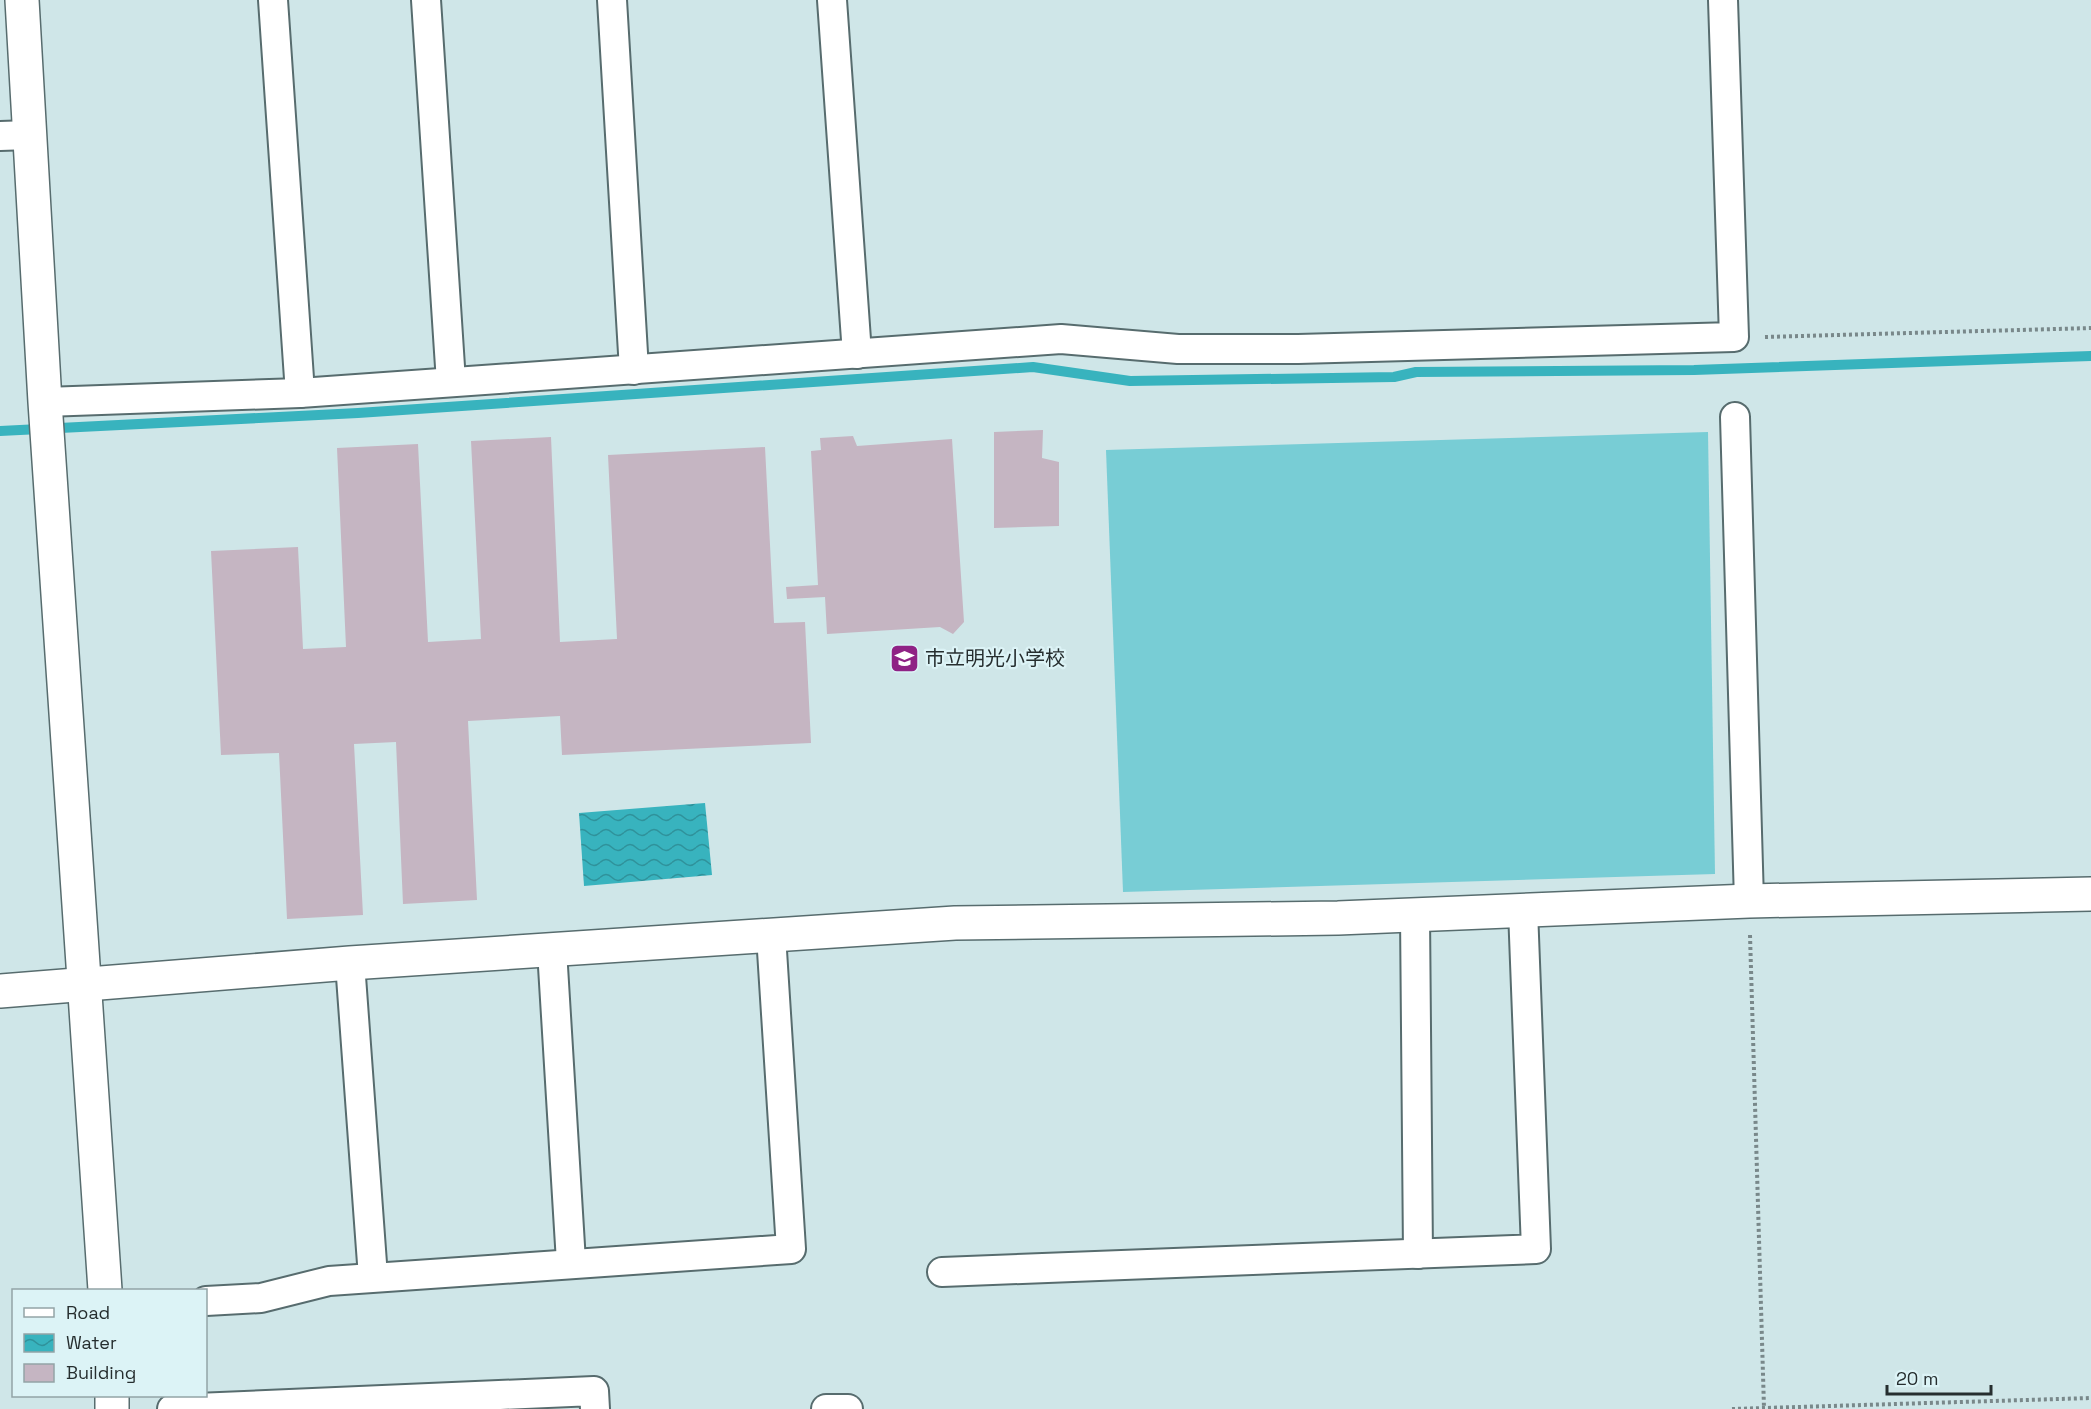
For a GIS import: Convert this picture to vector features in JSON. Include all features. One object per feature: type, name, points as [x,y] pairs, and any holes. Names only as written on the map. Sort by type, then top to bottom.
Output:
[{"type":"street","points":[[22,0],[15,136],[46,420],[105,1289]]},
{"type":"street","points":[[273,0],[300,393]]},
{"type":"street","points":[[426,0],[451,382]]},
{"type":"street","points":[[612,0],[634,370]]},
{"type":"street","points":[[832,0],[857,354]]},
{"type":"street","points":[[46,420],[300,393],[1061,339],[1179,348],[1298,349],[1734,338],[1723,0]]},
{"type":"street","points":[[1735,417],[1749,901]]},
{"type":"street","points":[[0,991],[350,963],[955,923],[1415,915],[1749,901],[2091,894]]},
{"type":"street","points":[[942,1272],[1536,1249],[1523,910]]},
{"type":"street","points":[[1415,915],[1418,1254]]},
{"type":"street","points":[[207,1301],[261,1298],[328,1281],[790,1248],[771,935]]},
{"type":"street","points":[[552,950],[571,1262]]},
{"type":"street","points":[[350,963],[373,1277]]},
{"type":"street","points":[[172,1409],[445,1403],[594,1391],[595,1409]]},
{"type":"street","points":[[826,1409],[849,1409]]},
{"type":"path","points":[[1734,338],[2091,328]]},
{"type":"path","points":[[1749,901],[1764,1408]]},
{"type":"path","points":[[1732,1409],[2091,1398]]},
{"type":"shaded area","points":[[1708,432],[1715,874],[1123,892],[1106,450]]},
{"type":"water","points":[[705,803],[712,875],[584,886],[579,813]]},
{"type":"building","points":[[1043,430],[1042,458],[1059,462],[1059,526],[994,528],[994,432]]},
{"type":"building","points":[[853,436],[857,446],[952,439],[964,622],[953,634],[940,627],[827,634],[825,597],[787,599],[786,587],[818,585],[811,451],[821,450],[820,438]]},
{"type":"building","points":[[551,437],[560,642],[617,639],[608,455],[765,447],[774,623],[805,622],[811,743],[562,755],[560,716],[468,721],[477,900],[403,904],[396,742],[354,744],[363,915],[287,919],[279,753],[221,755],[211,551],[298,547],[303,649],[346,647],[337,448],[418,444],[428,642],[481,639],[471,441]]},
{"type":"waterway","points":[[0,431],[358,413],[1033,367],[1130,381],[1394,377],[1416,372],[1694,370],[2091,356]]},
{"type":"place","name":"市立明光小学校","points":[[904,658]]}]
